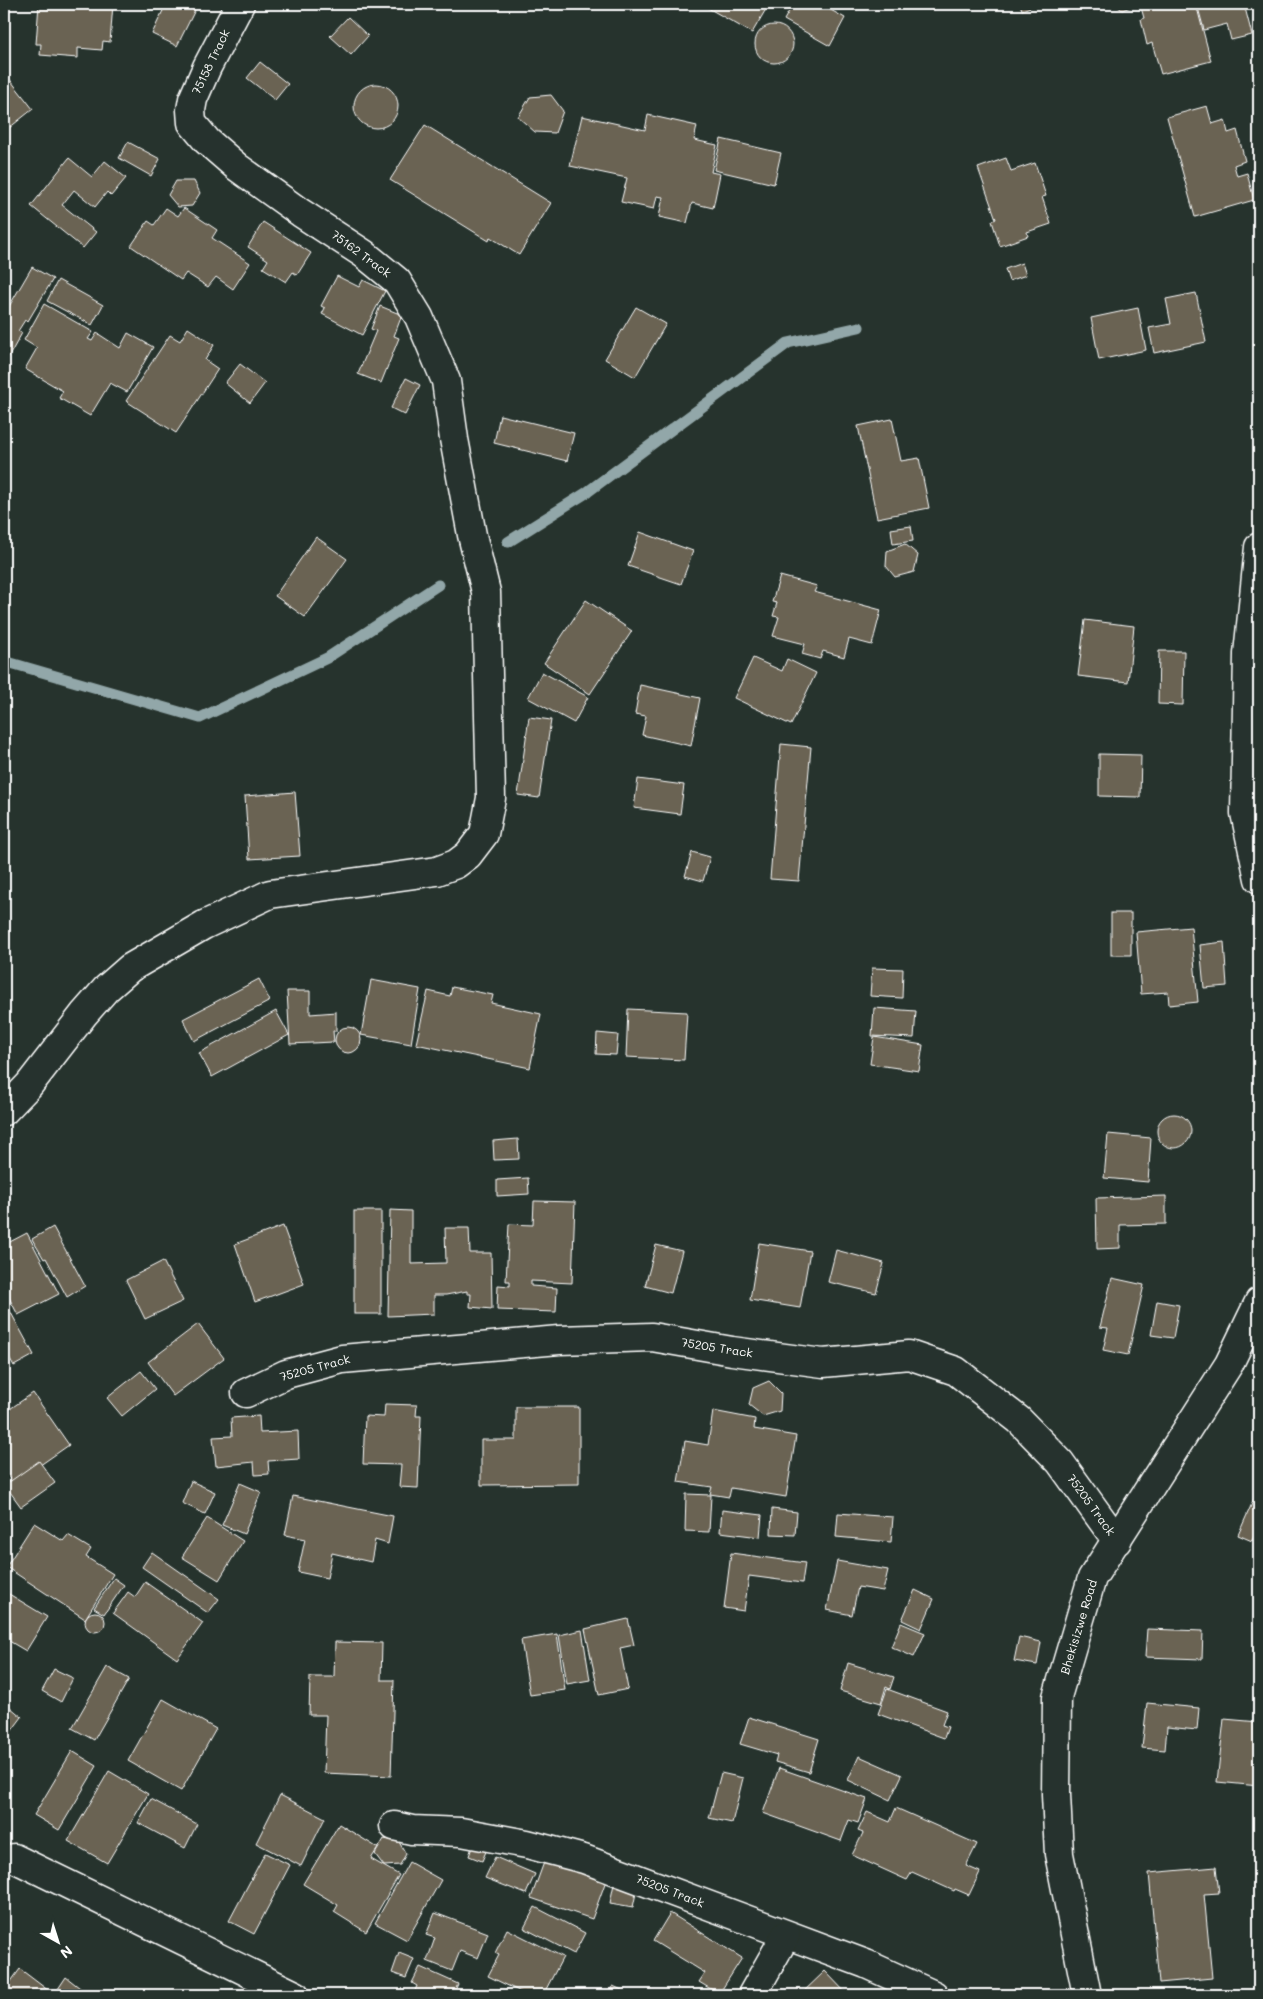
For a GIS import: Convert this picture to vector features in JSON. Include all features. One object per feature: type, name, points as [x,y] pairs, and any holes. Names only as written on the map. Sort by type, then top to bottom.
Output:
[{"type":"street","name":"75158 Track","points":[[192,123],[191,110],[193,99],[207,67],[240,4]]},
{"type":"street","name":"75162 Track","points":[[4,1111],[29,1085],[84,1014],[106,989],[130,968],[196,930],[270,894],[437,871],[456,864],[468,855],[484,834],[491,798],[486,592],[472,535],[454,439],[446,381],[420,316],[398,281],[364,254],[301,213],[237,167],[207,141],[192,123]]},
{"type":"street","points":[[1259,547],[1248,654],[1245,813],[1259,879]]},
{"type":"street","name":"Bhekisizwe Road","points":[[1087,1995],[1059,1854],[1056,1795],[1057,1697],[1092,1578],[1229,1364],[1259,1302]]},
{"type":"street","name":"75205 Track","points":[[246,1393],[286,1374],[342,1359],[559,1340],[652,1337],[732,1351],[823,1363],[909,1355],[956,1371],[1019,1420],[1060,1462],[1117,1540]]},
{"type":"street","name":"75205 Track","points":[[394,1826],[412,1830],[461,1832],[527,1844],[584,1859],[866,1964],[934,1995]]},
{"type":"street","points":[[14,1858],[295,1995]]},
{"type":"street","points":[[752,1995],[786,1935]]},
{"type":"building","points":[[39,4],[113,4],[110,42],[103,41],[102,50],[78,48],[78,58],[40,55],[41,44],[36,44]]},
{"type":"building","points":[[166,4],[198,4],[177,46],[152,34]]},
{"type":"building","points":[[701,4],[769,4],[752,33]]},
{"type":"building","points":[[793,4],[820,4],[845,18],[830,46],[784,20]]},
{"type":"building","points":[[1020,4],[1039,4],[1022,10]]},
{"type":"building","points":[[1115,4],[1139,4],[1122,10]]},
{"type":"building","points":[[1140,4],[1196,4],[1211,61],[1161,74],[1152,43],[1147,45],[1141,19],[1144,18]]},
{"type":"building","points":[[1197,4],[1244,4],[1252,35],[1231,40],[1227,24],[1204,30]]},
{"type":"building","points":[[348,17],[368,36],[351,55],[330,36]]},
{"type":"building","points":[[774,25],[788,30],[793,44],[788,58],[774,63],[760,58],[755,44],[760,30]]},
{"type":"building","points":[[260,62],[288,84],[275,100],[247,78]]},
{"type":"building","points":[[4,72],[33,109],[4,132]]},
{"type":"building","points":[[376,84],[388,88],[394,94],[398,106],[394,118],[388,124],[376,128],[364,124],[358,118],[354,106],[358,94],[364,88]]},
{"type":"building","points":[[551,95],[563,111],[555,133],[535,132],[518,117],[530,97]]},
{"type":"building","points":[[1207,106],[1212,124],[1225,120],[1228,133],[1237,130],[1245,161],[1234,165],[1237,176],[1247,173],[1254,200],[1195,217],[1167,117]]},
{"type":"building","points":[[648,115],[697,126],[694,140],[717,145],[711,172],[720,174],[713,208],[692,203],[687,223],[659,217],[663,197],[657,196],[654,209],[621,202],[627,178],[570,166],[582,116],[645,130]]},
{"type":"building","points":[[425,125],[551,203],[519,255],[490,237],[489,241],[390,180]]},
{"type":"building","points":[[721,139],[781,153],[774,184],[714,170]]},
{"type":"building","points":[[128,142],[160,159],[151,176],[119,158]]},
{"type":"building","points":[[69,158],[92,177],[105,161],[126,178],[111,196],[107,192],[95,207],[74,190],[62,205],[96,232],[83,248],[31,206]]},
{"type":"building","points":[[1006,158],[1011,171],[1035,163],[1046,196],[1042,197],[1051,224],[1027,232],[1028,236],[1000,246],[992,221],[996,219],[978,168]]},
{"type":"building","points":[[176,181],[194,181],[200,193],[192,206],[178,207],[168,195]]},
{"type":"building","points":[[166,208],[178,216],[184,208],[217,230],[212,238],[250,263],[233,289],[216,277],[208,287],[186,273],[181,280],[131,246],[148,221],[154,225]]},
{"type":"building","points":[[263,222],[311,253],[297,275],[293,272],[286,282],[263,268],[268,260],[248,247]]},
{"type":"building","points":[[1022,263],[1026,275],[1009,281],[1005,269]]},
{"type":"building","points":[[32,267],[53,279],[28,321],[25,320],[18,331],[22,333],[4,365],[4,315]]},
{"type":"building","points":[[337,276],[359,287],[363,280],[385,291],[362,335],[322,314],[325,308],[321,306]]},
{"type":"building","points":[[58,280],[103,305],[92,325],[47,301]]},
{"type":"building","points":[[1196,293],[1206,342],[1154,353],[1149,328],[1171,324],[1166,299]]},
{"type":"building","points":[[44,304],[93,332],[88,339],[92,341],[97,333],[120,348],[128,333],[153,347],[127,392],[110,383],[90,416],[59,398],[63,391],[25,369],[37,348],[24,340]]},
{"type":"building","points":[[380,306],[402,315],[394,336],[399,338],[381,383],[358,374],[376,331],[371,329]]},
{"type":"building","points":[[636,307],[666,324],[635,377],[605,359]]},
{"type":"building","points":[[1138,308],[1146,350],[1099,360],[1091,318]]},
{"type":"building","points":[[188,328],[214,345],[205,360],[218,369],[176,433],[126,401],[170,335],[180,341]]},
{"type":"building","points":[[240,364],[265,383],[250,403],[225,383]]},
{"type":"building","points":[[406,378],[420,385],[405,415],[391,408]]},
{"type":"building","points":[[500,415],[574,433],[567,461],[494,443]]},
{"type":"building","points":[[892,419],[901,461],[919,458],[929,508],[877,518],[858,426]]},
{"type":"building","points":[[911,526],[913,541],[893,544],[891,529]]},
{"type":"building","points":[[640,532],[693,551],[681,584],[628,566]]},
{"type":"building","points":[[316,537],[347,559],[305,617],[275,596]]},
{"type":"building","points":[[905,544],[918,555],[914,572],[895,577],[886,566],[887,551]]},
{"type":"building","points":[[780,576],[817,586],[814,592],[881,610],[872,645],[849,639],[844,657],[823,651],[820,659],[802,654],[805,644],[773,636],[779,617],[773,616],[777,603],[772,602]]},
{"type":"building","points":[[586,600],[632,631],[590,694],[544,663]]},
{"type":"building","points":[[1085,620],[1134,626],[1128,682],[1078,676]]},
{"type":"building","points":[[1159,651],[1184,651],[1183,705],[1158,704]]},
{"type":"building","points":[[753,658],[782,671],[787,659],[816,673],[791,725],[734,698]]},
{"type":"building","points":[[542,672],[588,697],[574,723],[528,698]]},
{"type":"building","points":[[640,685],[700,698],[691,746],[642,735],[646,716],[635,714]]},
{"type":"building","points":[[529,717],[551,720],[539,798],[518,795]]},
{"type":"building","points":[[781,744],[811,747],[799,881],[770,879]]},
{"type":"building","points":[[1099,754],[1141,755],[1140,797],[1099,796]]},
{"type":"building","points":[[638,779],[684,785],[680,814],[634,808]]},
{"type":"building","points":[[295,792],[300,856],[249,859],[245,796]]},
{"type":"building","points":[[692,852],[710,857],[703,881],[685,876]]},
{"type":"building","points":[[1111,913],[1131,913],[1131,955],[1111,955]]},
{"type":"building","points":[[1191,927],[1198,1002],[1169,1005],[1168,992],[1141,994],[1136,932]]},
{"type":"building","points":[[1224,942],[1227,986],[1204,988],[1200,945]]},
{"type":"building","points":[[872,968],[903,969],[902,998],[870,996]]},
{"type":"building","points":[[259,979],[270,1001],[194,1041],[183,1019]]},
{"type":"building","points":[[371,980],[420,989],[411,1044],[361,1035]]},
{"type":"building","points":[[452,987],[493,995],[491,1003],[541,1014],[530,1068],[416,1044],[428,991],[450,996]]},
{"type":"building","points":[[287,991],[310,991],[310,1014],[336,1012],[336,1031],[333,1031],[334,1042],[290,1044]]},
{"type":"building","points":[[874,1008],[916,1011],[914,1038],[872,1036]]},
{"type":"building","points":[[628,1009],[687,1012],[684,1060],[626,1057]]},
{"type":"building","points":[[276,1011],[289,1035],[212,1077],[199,1053]]},
{"type":"building","points":[[348,1027],[357,1031],[361,1040],[357,1049],[348,1053],[339,1049],[335,1040],[339,1031]]},
{"type":"building","points":[[597,1033],[618,1035],[616,1055],[596,1054]]},
{"type":"building","points":[[874,1037],[923,1045],[919,1071],[870,1064]]},
{"type":"building","points":[[1174,1114],[1181,1115],[1186,1119],[1190,1124],[1190,1138],[1186,1143],[1181,1147],[1174,1148],[1167,1147],[1162,1143],[1158,1138],[1157,1131],[1158,1124],[1162,1119],[1167,1115]]},
{"type":"building","points":[[1108,1134],[1151,1138],[1148,1182],[1104,1178]]},
{"type":"building","points":[[518,1139],[519,1159],[494,1160],[493,1141]]},
{"type":"building","points":[[528,1178],[529,1194],[497,1196],[497,1180]]},
{"type":"building","points":[[1166,1196],[1166,1224],[1120,1225],[1120,1248],[1097,1249],[1096,1198]]},
{"type":"building","points":[[534,1201],[575,1202],[572,1283],[531,1281],[531,1286],[557,1288],[556,1312],[497,1310],[498,1285],[510,1286],[510,1281],[506,1281],[509,1224],[533,1225]]},
{"type":"building","points":[[390,1210],[411,1211],[411,1264],[446,1263],[445,1228],[469,1228],[470,1253],[491,1253],[492,1309],[470,1307],[471,1294],[467,1294],[467,1291],[434,1295],[434,1314],[388,1316]]},
{"type":"building","points":[[354,1211],[381,1211],[381,1314],[354,1314]]},
{"type":"building","points":[[283,1226],[304,1284],[255,1302],[235,1244]]},
{"type":"building","points":[[53,1227],[85,1286],[67,1297],[46,1258],[44,1259],[32,1239]]},
{"type":"building","points":[[27,1233],[59,1294],[18,1315],[4,1288],[4,1245]]},
{"type":"building","points":[[759,1243],[810,1251],[800,1308],[750,1300]]},
{"type":"building","points":[[656,1245],[682,1251],[671,1293],[645,1286]]},
{"type":"building","points":[[836,1250],[884,1263],[876,1293],[828,1282]]},
{"type":"building","points":[[163,1261],[183,1301],[145,1319],[126,1280]]},
{"type":"building","points":[[1112,1278],[1144,1285],[1128,1355],[1103,1350],[1108,1328],[1100,1327]]},
{"type":"building","points":[[4,1300],[34,1355],[14,1366],[4,1348]]},
{"type":"building","points":[[1157,1301],[1179,1305],[1173,1338],[1151,1335]]},
{"type":"building","points":[[198,1324],[224,1358],[173,1396],[148,1362]]},
{"type":"building","points":[[141,1371],[155,1389],[122,1416],[107,1398]]},
{"type":"building","points":[[769,1381],[781,1393],[780,1411],[763,1416],[749,1405],[753,1388]]},
{"type":"building","points":[[33,1393],[69,1445],[13,1484],[4,1470],[4,1413]]},
{"type":"building","points":[[385,1404],[417,1405],[416,1416],[421,1416],[418,1488],[399,1487],[401,1465],[363,1464],[365,1416],[384,1417]]},
{"type":"building","points":[[516,1407],[579,1407],[579,1484],[481,1485],[481,1440],[516,1440]]},
{"type":"building","points":[[713,1411],[755,1419],[754,1429],[796,1436],[786,1497],[731,1488],[729,1497],[710,1494],[712,1487],[678,1482],[685,1441],[708,1445]]},
{"type":"building","points":[[259,1416],[260,1433],[298,1431],[299,1459],[268,1461],[269,1474],[255,1475],[254,1462],[216,1466],[213,1437],[232,1436],[231,1418]]},
{"type":"building","points":[[39,1461],[55,1483],[21,1507],[5,1485]]},
{"type":"building","points":[[191,1481],[215,1492],[205,1514],[182,1503]]},
{"type":"building","points":[[240,1483],[261,1492],[244,1534],[222,1525]]},
{"type":"building","points":[[686,1494],[711,1495],[709,1532],[685,1531]]},
{"type":"building","points":[[293,1496],[393,1516],[388,1544],[375,1540],[371,1562],[332,1553],[327,1578],[298,1572],[305,1539],[285,1535]]},
{"type":"building","points":[[1254,1499],[1259,1501],[1259,1524],[1252,1541],[1238,1535]]},
{"type":"building","points":[[772,1509],[797,1512],[795,1535],[771,1534]]},
{"type":"building","points":[[722,1510],[762,1515],[760,1537],[720,1532]]},
{"type":"building","points":[[838,1513],[893,1517],[891,1542],[836,1537]]},
{"type":"building","points":[[207,1518],[243,1541],[219,1580],[182,1557]]},
{"type":"building","points":[[34,1523],[63,1541],[68,1535],[91,1549],[86,1557],[113,1574],[85,1619],[6,1567]]},
{"type":"building","points":[[152,1552],[219,1599],[208,1613],[142,1567]]},
{"type":"building","points":[[731,1553],[805,1563],[802,1583],[749,1576],[744,1611],[724,1608]]},
{"type":"building","points":[[837,1561],[888,1570],[883,1591],[858,1587],[852,1615],[827,1610]]},
{"type":"building","points":[[114,1578],[124,1585],[104,1614],[94,1608]]},
{"type":"building","points":[[145,1582],[203,1623],[177,1659],[113,1613],[128,1592],[135,1597]]},
{"type":"building","points":[[915,1590],[934,1599],[921,1629],[902,1620]]},
{"type":"building","points":[[4,1591],[47,1617],[26,1651],[4,1638]]},
{"type":"building","points":[[95,1612],[102,1615],[105,1622],[102,1629],[95,1632],[88,1629],[85,1622],[88,1615]]},
{"type":"building","points":[[628,1619],[634,1645],[620,1648],[628,1689],[599,1695],[585,1629]]},
{"type":"building","points":[[901,1623],[925,1633],[914,1657],[891,1647]]},
{"type":"building","points":[[1147,1629],[1203,1631],[1202,1659],[1145,1657]]},
{"type":"building","points":[[582,1630],[590,1680],[567,1684],[559,1635]]},
{"type":"building","points":[[557,1634],[565,1690],[530,1695],[521,1640]]},
{"type":"building","points":[[1019,1637],[1041,1642],[1037,1665],[1014,1661]]},
{"type":"building","points":[[335,1642],[382,1643],[381,1680],[394,1680],[391,1776],[324,1773],[326,1715],[309,1715],[310,1677],[334,1677]]},
{"type":"building","points":[[848,1663],[894,1677],[890,1689],[886,1687],[881,1703],[840,1691]]},
{"type":"building","points":[[107,1667],[129,1679],[94,1740],[72,1728]]},
{"type":"building","points":[[54,1669],[73,1678],[61,1702],[42,1691]]},
{"type":"building","points":[[887,1689],[947,1711],[942,1725],[948,1727],[944,1738],[878,1714]]},
{"type":"building","points":[[163,1699],[216,1729],[181,1791],[128,1761]]},
{"type":"building","points":[[4,1702],[22,1717],[4,1741]]},
{"type":"building","points":[[1147,1703],[1199,1708],[1197,1730],[1167,1727],[1165,1750],[1142,1748]]},
{"type":"building","points":[[749,1717],[819,1739],[809,1772],[775,1762],[777,1755],[740,1744]]},
{"type":"building","points":[[1224,1719],[1259,1722],[1259,1786],[1217,1782]]},
{"type":"building","points":[[72,1751],[97,1766],[59,1830],[34,1815]]},
{"type":"building","points":[[859,1756],[902,1775],[890,1800],[848,1780]]},
{"type":"building","points":[[779,1768],[867,1799],[858,1823],[849,1820],[841,1841],[763,1813]]},
{"type":"building","points":[[109,1771],[148,1794],[107,1863],[68,1841]]},
{"type":"building","points":[[721,1773],[743,1778],[732,1823],[709,1818]]},
{"type":"building","points":[[280,1795],[325,1818],[301,1866],[256,1843]]},
{"type":"building","points":[[151,1799],[197,1824],[185,1848],[138,1823]]},
{"type":"building","points":[[896,1808],[977,1844],[966,1866],[980,1872],[969,1895],[955,1889],[954,1891],[912,1872],[907,1880],[852,1855],[863,1833],[858,1831],[867,1812],[890,1822]]},
{"type":"building","points":[[339,1824],[378,1848],[371,1859],[399,1875],[366,1932],[334,1912],[338,1905],[303,1884]]},
{"type":"building","points":[[384,1839],[399,1842],[406,1854],[400,1865],[384,1866],[375,1854]]},
{"type":"building","points":[[473,1844],[487,1849],[482,1861],[469,1856]]},
{"type":"building","points":[[265,1853],[290,1865],[254,1934],[229,1921]]},
{"type":"building","points":[[547,1854],[608,1875],[592,1919],[531,1898]]},
{"type":"building","points":[[495,1857],[535,1874],[526,1894],[485,1878]]},
{"type":"building","points":[[409,1862],[441,1880],[407,1940],[375,1923]]},
{"type":"building","points":[[1216,1867],[1219,1893],[1204,1894],[1212,1978],[1159,1983],[1149,1873]]},
{"type":"building","points":[[615,1879],[638,1884],[633,1907],[610,1903]]},
{"type":"building","points":[[535,1907],[585,1933],[574,1954],[524,1928]]},
{"type":"building","points":[[435,1913],[488,1933],[478,1958],[460,1951],[452,1971],[427,1961],[435,1938],[426,1935]]},
{"type":"building","points":[[670,1913],[742,1958],[719,1994],[699,1982],[705,1973],[653,1941]]},
{"type":"building","points":[[507,1929],[563,1957],[543,1995],[527,1995],[488,1976],[499,1955],[495,1953]]},
{"type":"building","points":[[399,1953],[414,1959],[406,1978],[392,1973]]},
{"type":"building","points":[[420,1967],[458,1984],[453,1995],[413,1995],[417,1986],[412,1983]]},
{"type":"building","points":[[20,1969],[49,1991],[45,1995],[4,1995],[4,1991]]},
{"type":"building","points":[[825,1971],[848,1995],[800,1995]]},
{"type":"building","points":[[66,1977],[89,1995],[54,1995]]},
{"type":"building","points":[[613,1986],[633,1995],[609,1995]]},
{"type":"waterway","points":[[508,542],[586,493],[788,343],[859,327]]},
{"type":"waterway","points":[[4,661],[200,718],[327,658],[438,585]]}]
